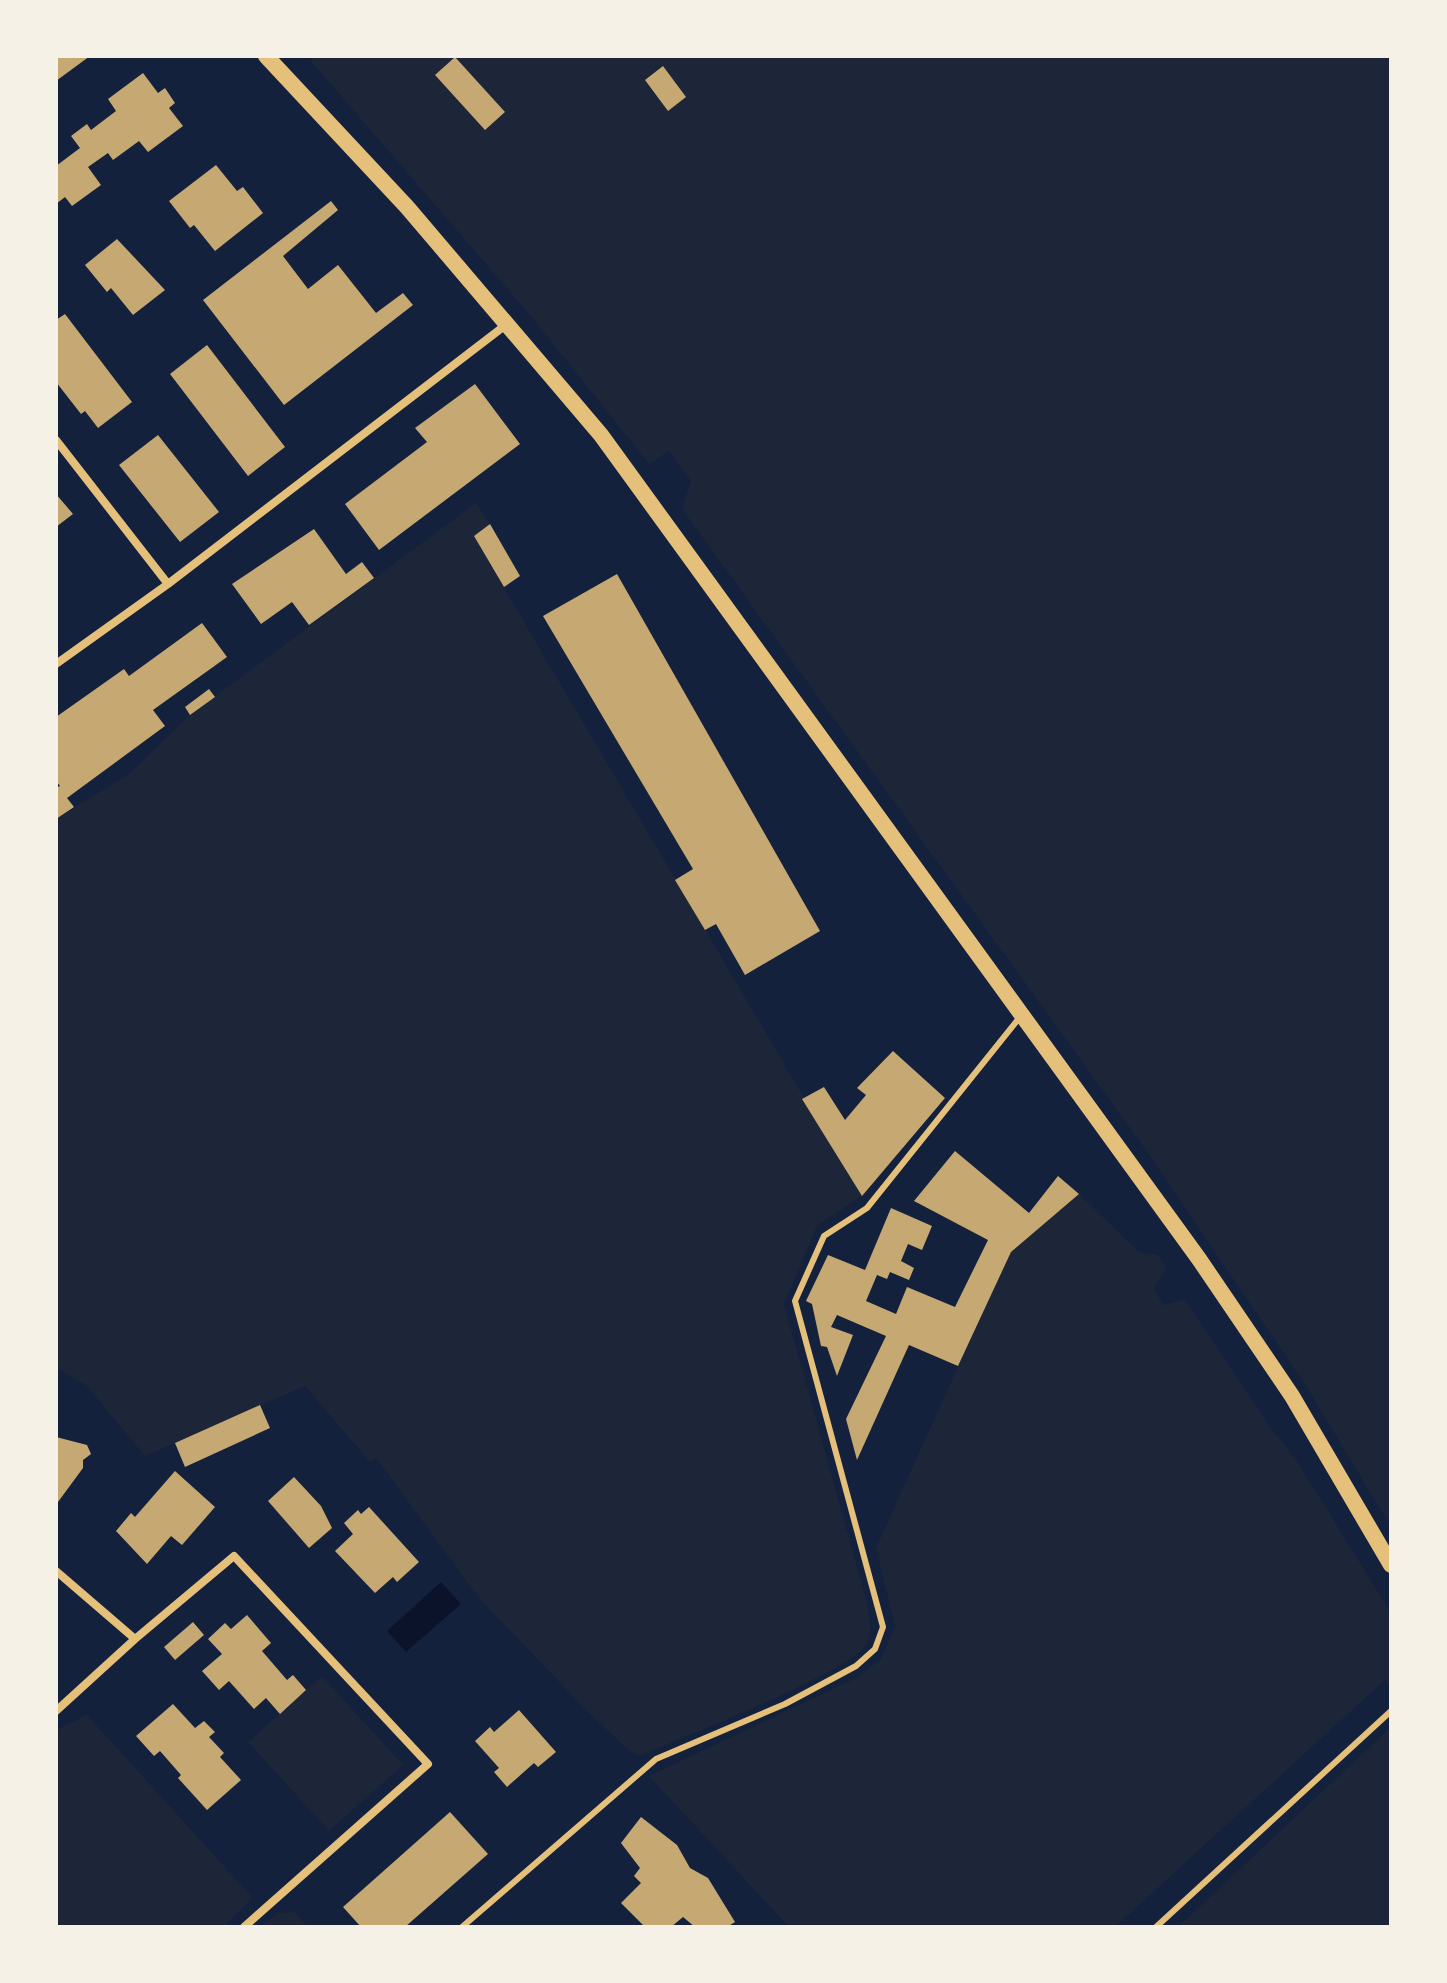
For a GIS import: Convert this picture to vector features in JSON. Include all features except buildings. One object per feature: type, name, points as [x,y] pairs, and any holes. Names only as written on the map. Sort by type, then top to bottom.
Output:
[{"type":"main road","points":[[269,57],[407,207],[601,435],[1020,1017],[1199,1259],[1292,1396],[1391,1565]]},
{"type":"street","points":[[56,664],[168,584],[507,323]]},
{"type":"street","points":[[56,440],[168,584]]},
{"type":"street","points":[[56,1711],[135,1639],[234,1556],[428,1764],[244,1927]]},
{"type":"street","points":[[56,1571],[135,1639]]},
{"type":"lane","points":[[462,1927],[656,1759],[785,1704],[856,1666],[875,1649],[883,1627],[795,1301],[824,1236],[867,1208],[1020,1017]]},
{"type":"lane","points":[[1156,1927],[1391,1711]]},
{"type":"shaded area","points":[[313,56],[1391,56],[1391,1527],[1308,1389],[1141,1143],[682,509],[691,481],[669,451],[649,464],[530,315],[311,61]]},
{"type":"shaded area","points":[[476,503],[490,524],[474,537],[862,1196],[817,1226],[784,1304],[867,1603],[870,1635],[866,1645],[854,1657],[830,1671],[639,1756],[626,1748],[583,1707],[480,1599],[376,1458],[370,1462],[305,1386],[145,1456],[86,1385],[56,1368],[56,819],[129,774],[190,715]]},
{"type":"shaded area","points":[[1079,1194],[1140,1253],[1157,1254],[1167,1269],[1154,1288],[1163,1305],[1185,1300],[1271,1428],[1295,1458],[1391,1613],[1391,1685],[1385,1680],[1115,1927],[789,1927],[649,1776],[858,1677],[881,1659],[895,1626],[876,1548],[1011,1252]]},
{"type":"shaded area","points":[[441,1582],[461,1604],[406,1652],[387,1631]]},
{"type":"shaded area","points":[[322,1676],[403,1765],[329,1831],[248,1742]]},
{"type":"shaded area","points":[[87,1715],[253,1898],[223,1927],[56,1927],[56,1730]]},
{"type":"shaded area","points":[[1391,1727],[1391,1927],[1178,1927]]},
{"type":"shaded area","points":[[295,1912],[308,1927],[260,1927],[278,1913]]}]
